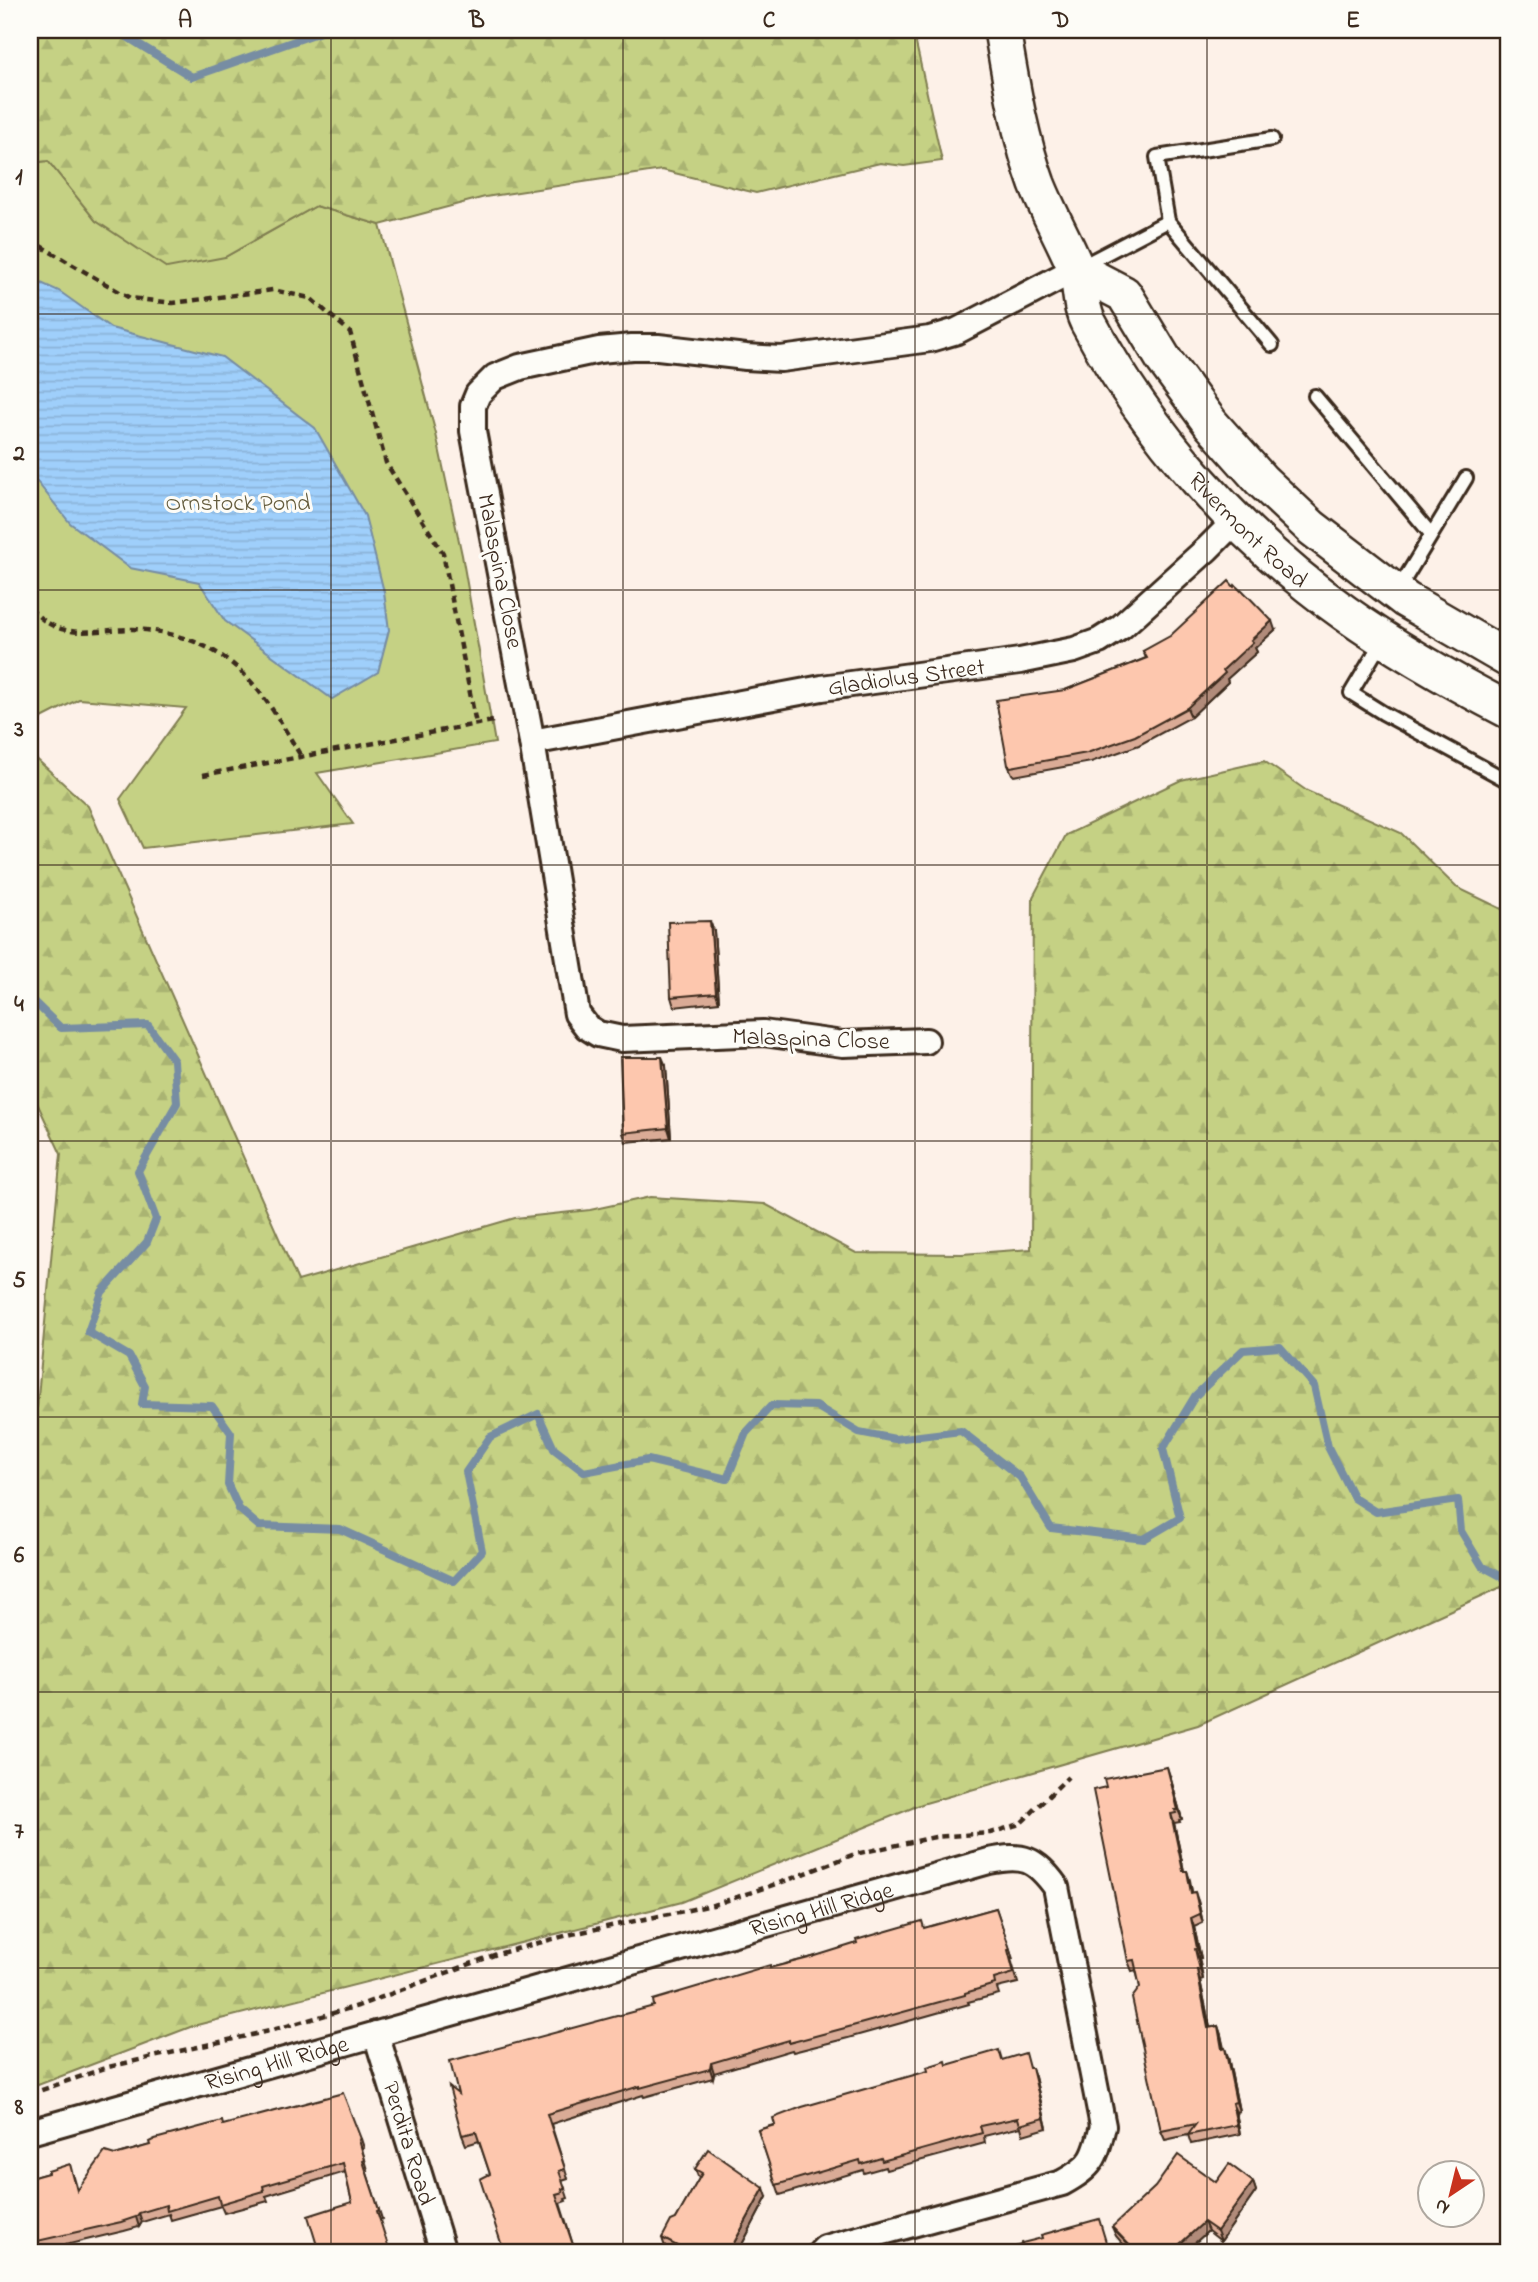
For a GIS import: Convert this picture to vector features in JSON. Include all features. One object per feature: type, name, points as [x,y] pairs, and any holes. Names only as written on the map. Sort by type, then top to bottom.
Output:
[{"type":"street","name":"Rivermont Road","points":[[1002,30],[1031,163],[1046,205],[1076,269],[1086,318],[1111,363],[1155,426],[1237,519],[1286,567],[1384,639],[1437,672],[1508,710]]},
{"type":"street","name":"Rivermont Road","points":[[1076,269],[1124,294],[1186,391],[1261,480],[1312,528],[1396,593],[1508,659]]},
{"type":"street","name":"Malaspina Close","points":[[926,1041],[843,1044],[763,1033],[622,1039],[598,1034],[587,1027],[577,1014],[532,742],[472,419],[473,405],[478,394],[495,377],[520,367],[599,350],[658,347],[781,359],[930,339],[957,331],[1076,269]]},
{"type":"street","name":"Gladiolus Street","points":[[532,742],[822,688],[1074,650],[1099,641],[1121,627],[1207,550],[1237,519]]},
{"type":"street","name":"Rising Hill Ridge","points":[[30,2132],[989,1861],[1007,1857],[1025,1860],[1043,1868],[1056,1887],[1103,2126],[1096,2154],[1082,2172],[1062,2183],[825,2248],[821,2252]]},
{"type":"street","name":"Perdita Road","points":[[376,2034],[443,2252]]},
{"type":"lane","points":[[1272,139],[1157,157],[1168,221],[1272,345]]},
{"type":"lane","points":[[1076,269],[1168,221]]},
{"type":"lane","points":[[1315,396],[1431,534]]},
{"type":"lane","points":[[1396,593],[1466,478]]},
{"type":"lane","points":[[1384,639],[1351,693],[1382,713],[1508,781]]},
{"type":"path","points":[[30,240],[130,298],[173,303],[273,290],[310,298],[350,332],[386,463],[443,553],[477,724]]},
{"type":"path","points":[[30,608],[41,620],[61,631],[135,629],[166,633],[211,649],[232,664],[262,694],[302,758]]},
{"type":"path","points":[[203,775],[493,721]]},
{"type":"path","points":[[30,2094],[108,2067],[269,2031],[358,2006],[509,1951],[572,1934],[713,1905],[855,1854],[935,1837],[990,1833],[1020,1824],[1068,1777]]},
{"type":"green space","points":[[30,30],[913,30],[942,161],[904,166],[880,163],[756,193],[662,170],[485,197],[380,225],[316,206],[225,257],[167,268],[96,221],[48,161],[30,163]]},
{"type":"green space","name":"Ornstock Pond","points":[[48,161],[96,221],[225,257],[316,206],[380,225],[436,434],[462,555],[495,743],[317,773],[353,824],[143,848],[120,799],[186,708],[79,699],[30,724],[30,163]]},
{"type":"green space","points":[[30,753],[88,806],[298,1281],[515,1218],[590,1210],[650,1197],[765,1204],[856,1253],[962,1254],[1031,1249],[1033,897],[1066,835],[1181,780],[1264,761],[1307,791],[1401,833],[1456,887],[1508,912],[1508,1584],[1198,1725],[922,1804],[682,1902],[193,2026],[30,2088],[30,1409],[37,1407],[61,1154],[30,1088]]},
{"type":"water","points":[[30,278],[59,291],[111,328],[222,357],[315,428],[365,516],[384,592],[389,630],[378,672],[332,699],[225,621],[199,582],[130,568],[70,523],[30,473]]},
{"type":"building","points":[[1229,581],[1242,590],[1272,621],[1223,670],[1225,673],[1187,708],[1135,736],[1087,753],[1011,767],[1008,765],[996,700],[1065,690],[1147,658],[1143,651],[1170,636]]},
{"type":"building","points":[[710,921],[716,993],[671,997],[668,922]]},
{"type":"building","points":[[620,1057],[662,1057],[668,1128],[623,1133]]},
{"type":"building","points":[[1167,1767],[1178,1810],[1171,1814],[1183,1871],[1187,1871],[1191,1893],[1195,1892],[1200,1914],[1191,1918],[1208,2028],[1218,2026],[1236,2102],[1232,2103],[1237,2125],[1188,2135],[1196,2124],[1161,2131],[1132,1998],[1140,1987],[1134,1960],[1128,1961],[1093,1790],[1106,1787],[1104,1779]]},
{"type":"building","points":[[996,1908],[1010,1949],[1008,1950],[1014,1973],[994,1979],[995,1984],[965,1995],[845,2028],[789,2043],[789,2040],[711,2063],[710,2069],[640,2086],[547,2114],[565,2169],[559,2171],[565,2188],[562,2189],[563,2192],[556,2194],[574,2248],[578,2247],[580,2252],[504,2252],[480,2179],[490,2174],[476,2132],[462,2135],[449,2087],[458,2094],[450,2061],[654,2006],[653,2000],[770,1965],[770,1968],[809,1958],[857,1943],[856,1940],[922,1921],[924,1928]]},
{"type":"building","points":[[999,2050],[1002,2060],[1025,2053],[1029,2068],[1032,2068],[1044,2118],[1020,2125],[1018,2118],[980,2126],[982,2133],[882,2161],[881,2158],[861,2164],[860,2160],[776,2185],[758,2130],[775,2125],[773,2118],[802,2107],[928,2071],[927,2067],[946,2061],[947,2065]]},
{"type":"building","points":[[343,2093],[361,2139],[363,2161],[390,2252],[319,2252],[308,2216],[352,2202],[343,2163],[263,2186],[264,2191],[220,2204],[218,2196],[167,2211],[166,2205],[121,2222],[37,2241],[30,2249],[30,2178],[70,2164],[77,2191],[105,2152],[115,2155],[150,2145],[149,2142],[155,2139],[222,2121],[223,2125]]},
{"type":"building","points":[[708,2149],[764,2188],[729,2252],[688,2252],[662,2238],[702,2173],[695,2169]]},
{"type":"building","points":[[1178,2155],[1216,2182],[1229,2164],[1253,2182],[1217,2231],[1204,2222],[1171,2252],[1136,2252],[1112,2227],[1155,2187]]},
{"type":"building","points":[[1099,2219],[1109,2252],[998,2252],[1042,2238],[1041,2235]]},
{"type":"waterway","points":[[116,30],[192,77],[326,30]]},
{"type":"waterway","points":[[30,998],[61,1028],[148,1025],[174,1061],[177,1103],[138,1171],[156,1219],[147,1242],[102,1292],[88,1332],[129,1356],[145,1386],[142,1404],[212,1406],[231,1433],[228,1485],[239,1509],[259,1526],[340,1529],[454,1581],[482,1551],[466,1472],[490,1437],[538,1414],[554,1449],[584,1472],[648,1460],[727,1479],[746,1433],[772,1405],[816,1406],[859,1432],[895,1439],[961,1431],[1020,1477],[1051,1528],[1144,1539],[1180,1518],[1163,1449],[1195,1396],[1243,1350],[1280,1347],[1314,1386],[1328,1447],[1354,1498],[1376,1512],[1458,1500],[1461,1531],[1482,1566],[1508,1580]]}]
